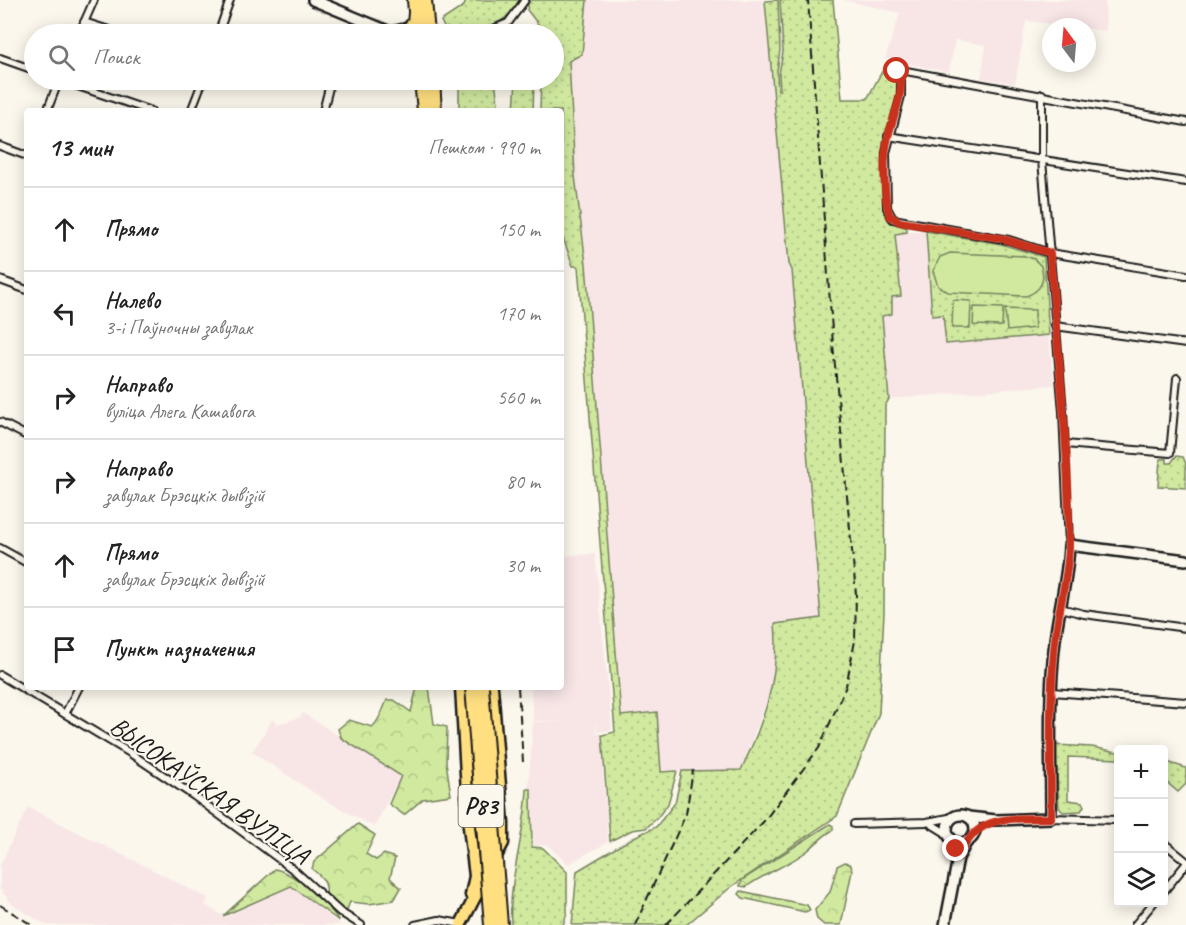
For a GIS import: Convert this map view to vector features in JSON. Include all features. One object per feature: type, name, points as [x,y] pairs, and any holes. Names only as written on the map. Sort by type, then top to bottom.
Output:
[{"type":"highway","points":[[414,0],[416,24]]},
{"type":"highway","points":[[425,0],[427,24]]},
{"type":"highway","points":[[412,24],[415,13]]},
{"type":"highway","points":[[422,90],[424,108]]},
{"type":"highway","points":[[434,90],[435,108]]},
{"type":"highway","name":"Р83","points":[[472,690],[491,925]]},
{"type":"highway","name":"Р83","points":[[482,690],[501,925]]},
{"type":"main road","points":[[461,690],[469,827],[474,856],[475,885],[461,925]]},
{"type":"main road","points":[[461,925],[503,843],[492,690]]},
{"type":"main road","points":[[467,785],[473,795],[485,798],[494,795],[500,784]]},
{"type":"main road","points":[[469,827],[474,814],[480,810],[496,813],[503,823]]},
{"type":"street","points":[[90,24],[84,22],[94,0]]},
{"type":"street","points":[[222,24],[230,0]]},
{"type":"street","points":[[313,0],[370,24]]},
{"type":"street","points":[[506,24],[525,0]]},
{"type":"street","points":[[0,58],[24,66]]},
{"type":"street","points":[[1186,122],[906,71],[902,68],[897,69],[897,76],[901,78],[901,96],[888,136],[885,166],[890,216],[900,222],[1000,238],[1050,253],[1186,275]]},
{"type":"street","points":[[48,108],[55,90]]},
{"type":"street","points":[[89,90],[143,108]]},
{"type":"street","points":[[192,108],[199,90]]},
{"type":"street","points":[[324,108],[328,90]]},
{"type":"street","points":[[1042,94],[1042,160],[1065,444],[1069,545],[1052,692],[1049,738],[1051,818]]},
{"type":"street","points":[[888,136],[1186,182]]},
{"type":"street","points":[[0,146],[24,155]]},
{"type":"street","points":[[0,280],[24,289]]},
{"type":"street","points":[[1055,326],[1186,344]]},
{"type":"street","points":[[1065,444],[1170,453],[1178,378]]},
{"type":"street","points":[[0,422],[24,434]]},
{"type":"street","points":[[1069,545],[1186,560]]},
{"type":"street","points":[[0,548],[24,561]]},
{"type":"street","points":[[1060,608],[1084,614],[1186,628]]},
{"type":"street","name":"ВЫСОКАЎСКАЯ ВУЛІЦА","points":[[0,675],[24,689]]},
{"type":"street","name":"ВЫСОКАЎСКАЯ ВУЛІЦА","points":[[25,690],[130,753],[194,796],[294,870],[340,912],[361,925]]},
{"type":"street","points":[[65,714],[78,690]]},
{"type":"street","points":[[1052,692],[1186,702]]},
{"type":"street","points":[[854,824],[927,822],[954,817],[996,820],[1051,818],[1114,820]]},
{"type":"street","points":[[954,817],[947,825],[958,858]]},
{"type":"street","points":[[945,925],[958,858],[970,838],[974,825],[968,817]]},
{"type":"street","points":[[927,822],[957,842],[970,838],[983,825],[996,820]]},
{"type":"street","points":[[1168,846],[1186,862],[1168,886]]},
{"type":"street","points":[[1135,925],[1151,907]]},
{"type":"street","points":[[415,925],[439,920],[461,925]]},
{"type":"shaded area","points":[[587,0],[774,0],[765,2],[789,264],[792,270],[821,619],[775,623],[778,655],[769,695],[741,770],[661,772],[657,712],[622,716],[586,264],[575,176],[569,88],[569,61],[582,54]]},
{"type":"shaded area","points":[[843,0],[1105,0],[1106,31],[1096,30],[1096,18],[1042,18],[1042,23],[1026,21],[1015,84],[981,78],[986,45],[955,40],[949,72],[885,59],[900,13]]},
{"type":"shaded area","points":[[926,231],[932,315],[943,315],[946,344],[1049,335],[1054,385],[889,399],[882,315],[892,314],[891,297],[901,296],[895,233]]},
{"type":"shaded area","points":[[595,554],[612,730],[597,732],[595,722],[596,733],[601,734],[608,842],[568,864],[547,845],[534,846],[531,788],[528,788],[533,722],[565,722],[533,721],[531,690],[564,690],[564,556]]},
{"type":"shaded area","points":[[303,713],[401,776],[374,827],[325,800],[252,752],[273,719],[277,724],[301,717]]},
{"type":"shaded area","points":[[28,807],[208,898],[205,905],[225,917],[291,886],[341,925],[46,925],[13,905],[0,889],[0,865]]},
{"type":"green space","points":[[466,0],[520,0],[514,10],[496,24],[442,24],[441,21],[464,6]]},
{"type":"green space","points":[[529,0],[587,0],[582,54],[569,61],[575,176],[586,264],[621,716],[657,712],[661,772],[677,771],[668,804],[657,818],[646,828],[632,830],[610,841],[602,735],[615,732],[578,266],[573,266],[564,240],[564,108],[540,108],[541,90],[564,90],[564,24],[538,24],[527,10]]},
{"type":"green space","points":[[778,0],[780,50],[777,72],[778,90],[780,90],[779,74],[783,52],[780,0],[833,0],[842,99],[867,99],[885,66],[892,69],[899,87],[883,142],[883,205],[888,220],[907,228],[907,232],[895,234],[901,296],[892,297],[892,314],[882,316],[889,399],[885,406],[884,612],[879,713],[837,816],[731,887],[686,925],[572,925],[577,871],[634,837],[656,827],[675,803],[682,771],[741,770],[757,735],[773,680],[775,624],[821,618],[792,270],[789,264],[765,1]]},
{"type":"green space","points":[[459,90],[496,90],[499,108],[459,108]]},
{"type":"green space","points":[[515,90],[534,90],[533,108],[514,108]]},
{"type":"green space","points":[[926,231],[1001,244],[1044,257],[1049,335],[946,344],[943,315],[932,316]]},
{"type":"green space","points":[[950,253],[1025,256],[1034,259],[1041,266],[1043,276],[1041,285],[1026,296],[948,292],[938,286],[933,271],[940,257]]},
{"type":"green space","points":[[953,300],[971,301],[970,328],[952,328]]},
{"type":"green space","points":[[974,307],[1003,308],[1002,326],[973,325]]},
{"type":"green space","points":[[1005,309],[1035,310],[1035,328],[1007,331]]},
{"type":"green space","points":[[1176,456],[1183,457],[1186,464],[1186,488],[1158,486],[1160,459],[1167,459],[1167,463],[1171,463]]},
{"type":"green space","points":[[416,690],[429,690],[434,724],[447,727],[446,762],[451,795],[423,799],[404,815],[389,804],[401,776],[341,738],[338,729],[349,720],[372,727],[379,719],[387,700],[394,700],[411,712]]},
{"type":"green space","points":[[1055,745],[1092,747],[1114,751],[1114,759],[1068,757],[1068,800],[1082,802],[1084,806],[1081,811],[1063,812],[1059,808]]},
{"type":"green space","points":[[1168,762],[1186,768],[1186,784],[1178,792],[1168,783]]},
{"type":"green space","points":[[527,789],[531,789],[532,847],[543,848],[567,872],[567,913],[563,925],[511,925],[514,874]]},
{"type":"green space","points":[[358,824],[375,835],[366,854],[376,860],[384,854],[395,858],[390,878],[401,888],[394,900],[369,904],[350,902],[346,912],[326,896],[324,880],[312,869],[314,862]]},
{"type":"green space","points":[[830,824],[833,830],[800,856],[746,887],[740,886],[742,880]]},
{"type":"green space","points":[[845,862],[851,865],[852,871],[841,925],[824,925],[817,919],[815,910],[830,892],[837,866]]},
{"type":"green space","points":[[275,869],[292,876],[310,890],[339,921],[291,886],[223,916]]},
{"type":"green space","points":[[741,891],[807,905],[810,910],[805,912],[743,898],[739,894]]},
{"type":"railway","points":[[666,925],[765,820],[819,748],[846,686],[855,641],[856,594],[833,344],[808,0]]},
{"type":"railway","points":[[518,690],[523,762]]},
{"type":"railway","points":[[635,925],[686,814],[693,770]]},
{"type":"railway","points":[[0,905],[32,925]]},
{"type":"route","points":[[897,71],[897,76],[901,78],[902,93],[888,136],[885,159],[887,208],[890,216],[900,222],[1000,238],[1050,253],[1063,412],[1069,545],[1065,585],[1054,645],[1049,738],[1051,818],[996,820],[977,829],[963,846],[958,858],[956,849]]}]
